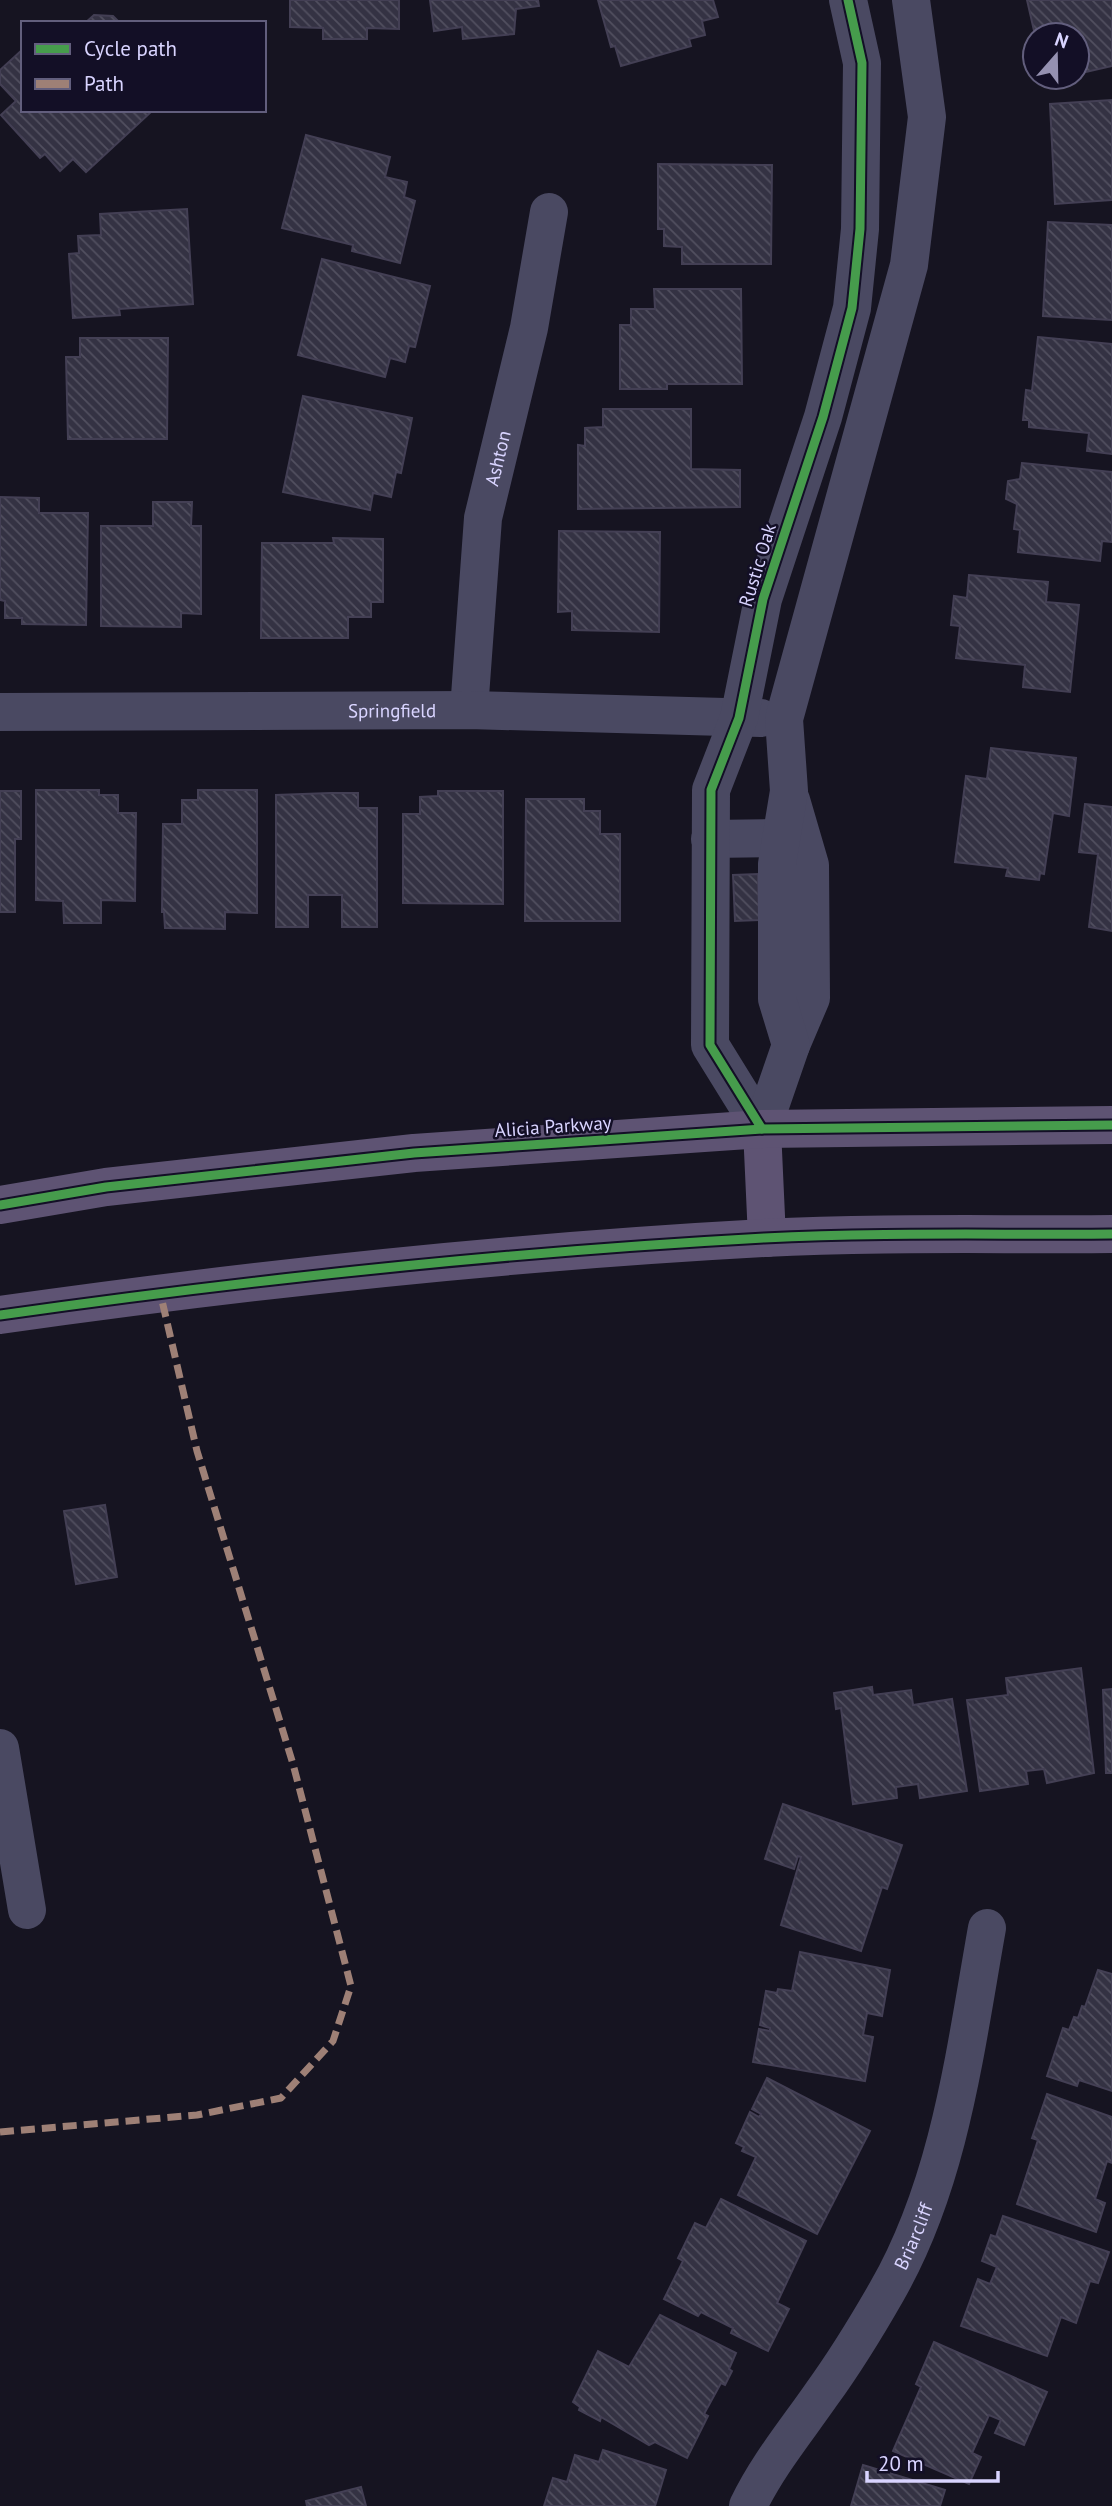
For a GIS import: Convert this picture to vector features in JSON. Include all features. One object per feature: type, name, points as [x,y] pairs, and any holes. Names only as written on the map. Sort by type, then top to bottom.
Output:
[{"type":"main road","name":"Alicia Parkway","points":[[0,1205],[106,1187],[414,1153],[762,1129],[1112,1125]]},
{"type":"main road","points":[[762,1129],[767,1238]]},
{"type":"main road","points":[[0,1315],[240,1281],[424,1262],[767,1238],[1112,1234]]},
{"type":"street","name":"Rustic Oak","points":[[762,1129],[710,1045],[711,790],[739,718],[763,599],[823,417],[852,308],[860,229],[862,63],[848,0]]},
{"type":"street","points":[[762,1129],[791,1045],[811,998],[810,865],[789,791],[785,719],[909,265],[927,117],[911,0]]},
{"type":"street","name":"Ashton","points":[[469,709],[483,518],[528,328],[549,212]]},
{"type":"street","name":"Springfield","points":[[0,712],[469,709],[785,719]]},
{"type":"street","points":[[789,791],[777,864],[777,999],[791,1045]]},
{"type":"street","points":[[710,839],[781,838]]},
{"type":"street","points":[[0,1748],[27,1910]]},
{"type":"street","name":"Briarcliff","points":[[748,2506],[760,2481],[833,2379],[888,2289],[926,2205],[957,2102],[987,1928]]},
{"type":"building","points":[[290,0],[399,0],[399,29],[367,28],[367,39],[323,39],[323,28],[290,27]]},
{"type":"building","points":[[430,0],[538,0],[539,6],[516,9],[514,34],[463,39],[462,27],[434,31]]},
{"type":"building","points":[[598,0],[713,0],[718,17],[702,21],[705,35],[689,39],[691,46],[621,66],[615,46],[611,47]]},
{"type":"building","points":[[1027,0],[1112,0],[1112,66],[1091,71],[1091,21],[1032,21]]},
{"type":"building","points":[[94,15],[113,16],[118,21],[87,21]]},
{"type":"building","points":[[21,51],[21,112],[151,112],[86,172],[73,159],[60,171],[45,154],[40,158],[1,115],[16,101],[0,84],[0,70]]},
{"type":"building","points":[[1112,100],[1112,200],[1055,204],[1050,104]]},
{"type":"building","points":[[306,135],[390,157],[385,177],[407,182],[404,197],[415,201],[400,263],[352,251],[353,245],[282,228]]},
{"type":"building","points":[[658,164],[772,165],[771,264],[682,264],[682,247],[664,246],[664,229],[658,229]]},
{"type":"building","points":[[187,209],[193,304],[119,309],[120,315],[73,318],[69,254],[79,253],[78,236],[101,235],[100,214]]},
{"type":"building","points":[[1048,222],[1112,225],[1112,320],[1043,316]]},
{"type":"building","points":[[322,259],[430,286],[415,347],[409,346],[405,362],[390,358],[385,377],[298,355]]},
{"type":"building","points":[[654,289],[741,289],[742,384],[667,384],[667,389],[620,389],[620,325],[631,325],[631,309],[655,309]]},
{"type":"building","points":[[1038,337],[1112,344],[1112,454],[1087,451],[1089,433],[1029,427],[1029,420],[1023,420],[1026,390],[1032,391]]},
{"type":"building","points":[[80,338],[168,338],[167,439],[68,439],[66,357],[80,357]]},
{"type":"building","points":[[303,396],[412,418],[401,473],[396,472],[391,497],[373,493],[370,510],[283,492]]},
{"type":"building","points":[[603,409],[691,409],[691,469],[740,470],[740,507],[578,509],[578,445],[585,446],[585,428],[603,427]]},
{"type":"building","points":[[1022,463],[1112,472],[1112,542],[1102,541],[1100,561],[1018,552],[1020,530],[1014,529],[1017,504],[1006,499],[1008,481],[1020,479]]},
{"type":"building","points":[[0,497],[39,498],[39,513],[88,513],[86,625],[22,624],[22,618],[5,618],[5,601],[0,600]]},
{"type":"building","points":[[153,502],[192,502],[191,526],[201,526],[201,614],[181,613],[181,627],[101,626],[101,526],[153,526]]},
{"type":"building","points":[[559,531],[660,532],[659,632],[572,630],[572,611],[558,612]]},
{"type":"building","points":[[333,538],[383,539],[383,602],[371,602],[371,617],[348,617],[348,638],[261,638],[262,543],[334,543]]},
{"type":"building","points":[[969,575],[1048,582],[1046,602],[1079,605],[1070,692],[1023,687],[1025,665],[956,658],[960,626],[951,625],[954,596],[967,598]]},
{"type":"building","points":[[991,748],[1076,758],[1069,816],[1053,813],[1044,874],[1040,873],[1039,880],[1006,876],[1008,868],[955,862],[966,776],[987,779]]},
{"type":"building","points":[[36,790],[99,790],[99,795],[118,795],[118,813],[136,813],[135,901],[101,900],[101,923],[64,923],[63,901],[36,900]]},
{"type":"building","points":[[198,790],[257,790],[257,913],[225,912],[225,929],[165,928],[162,912],[163,824],[182,824],[182,800],[198,800]]},
{"type":"building","points":[[0,791],[21,791],[21,839],[15,839],[15,912],[0,912]]},
{"type":"building","points":[[438,791],[503,791],[503,904],[403,903],[403,814],[420,814],[420,797],[438,796]]},
{"type":"building","points":[[358,793],[358,808],[377,808],[377,927],[342,927],[342,895],[308,895],[308,927],[276,927],[276,795]]},
{"type":"building","points":[[526,799],[584,799],[584,811],[600,811],[600,834],[620,834],[620,921],[525,921]]},
{"type":"building","points":[[1085,804],[1112,807],[1112,931],[1089,927],[1098,854],[1079,852]]},
{"type":"building","points":[[758,874],[759,920],[735,921],[733,875]]},
{"type":"building","points":[[105,1505],[117,1577],[76,1584],[64,1511]]},
{"type":"building","points":[[1081,1668],[1094,1773],[1047,1783],[1044,1769],[1026,1771],[1028,1784],[980,1791],[967,1700],[1008,1695],[1006,1678]]},
{"type":"building","points":[[872,1687],[873,1695],[911,1690],[913,1705],[952,1699],[967,1791],[920,1798],[918,1784],[896,1787],[897,1798],[853,1804],[841,1708],[836,1709],[834,1693]]},
{"type":"building","points":[[1112,1689],[1112,1773],[1106,1773],[1103,1690]]},
{"type":"building","points":[[783,1804],[902,1845],[887,1889],[882,1887],[861,1951],[781,1925],[801,1857],[798,1856],[794,1869],[765,1859]]},
{"type":"building","points":[[800,1952],[890,1970],[882,2016],[867,2013],[863,2035],[873,2037],[865,2081],[753,2062],[759,2029],[770,2031],[770,2028],[760,2025],[766,1991],[792,1991]]},
{"type":"building","points":[[1098,1970],[1112,1974],[1112,2091],[1079,2080],[1077,2086],[1047,2076],[1063,2028],[1069,2030],[1074,2017],[1078,2018],[1082,2006],[1085,2007]]},
{"type":"building","points":[[767,2078],[870,2131],[817,2234],[738,2195],[756,2157],[742,2151],[744,2147],[736,2143],[750,2112],[759,2117],[761,2114],[752,2109]]},
{"type":"building","points":[[1047,2094],[1112,2117],[1112,2163],[1107,2161],[1095,2199],[1105,2203],[1096,2232],[1017,2204],[1038,2140],[1032,2138]]},
{"type":"building","points":[[721,2199],[806,2241],[777,2303],[789,2309],[768,2351],[731,2333],[733,2328],[701,2312],[698,2316],[664,2299],[683,2261],[678,2258],[695,2223],[706,2228]]},
{"type":"building","points":[[1003,2216],[1109,2252],[1098,2283],[1090,2281],[1076,2323],[1061,2317],[1047,2356],[961,2326],[978,2279],[990,2284],[997,2267],[982,2261],[991,2235],[996,2237]]},
{"type":"building","points":[[660,2315],[736,2353],[729,2369],[732,2371],[725,2385],[721,2383],[704,2414],[708,2416],[687,2458],[655,2442],[649,2445],[601,2417],[600,2421],[579,2410],[580,2407],[573,2402],[598,2351],[629,2367]]},
{"type":"building","points":[[934,2342],[1047,2392],[1024,2445],[995,2433],[1001,2420],[989,2415],[972,2453],[981,2457],[969,2484],[893,2451],[921,2387],[916,2384]]},
{"type":"building","points":[[603,2450],[666,2470],[655,2506],[544,2506],[553,2478],[567,2482],[575,2455],[599,2462]]},
{"type":"building","points":[[863,2465],[945,2490],[940,2506],[851,2506]]},
{"type":"building","points":[[361,2487],[366,2506],[307,2506],[306,2501]]},
{"type":"marked path","points":[[0,2132],[197,2115],[281,2098],[333,2041],[351,1986],[293,1764],[197,1451],[160,1292]]},
{"type":"cycle path","points":[[762,1129],[710,1045],[711,790],[739,718],[763,599],[823,417],[852,308],[860,229],[862,63],[848,0]]},
{"type":"cycle path","points":[[0,1205],[106,1187],[414,1153],[762,1129],[1112,1125]]},
{"type":"cycle path","points":[[0,1315],[381,1268],[668,1244],[851,1235],[1112,1234]]}]
